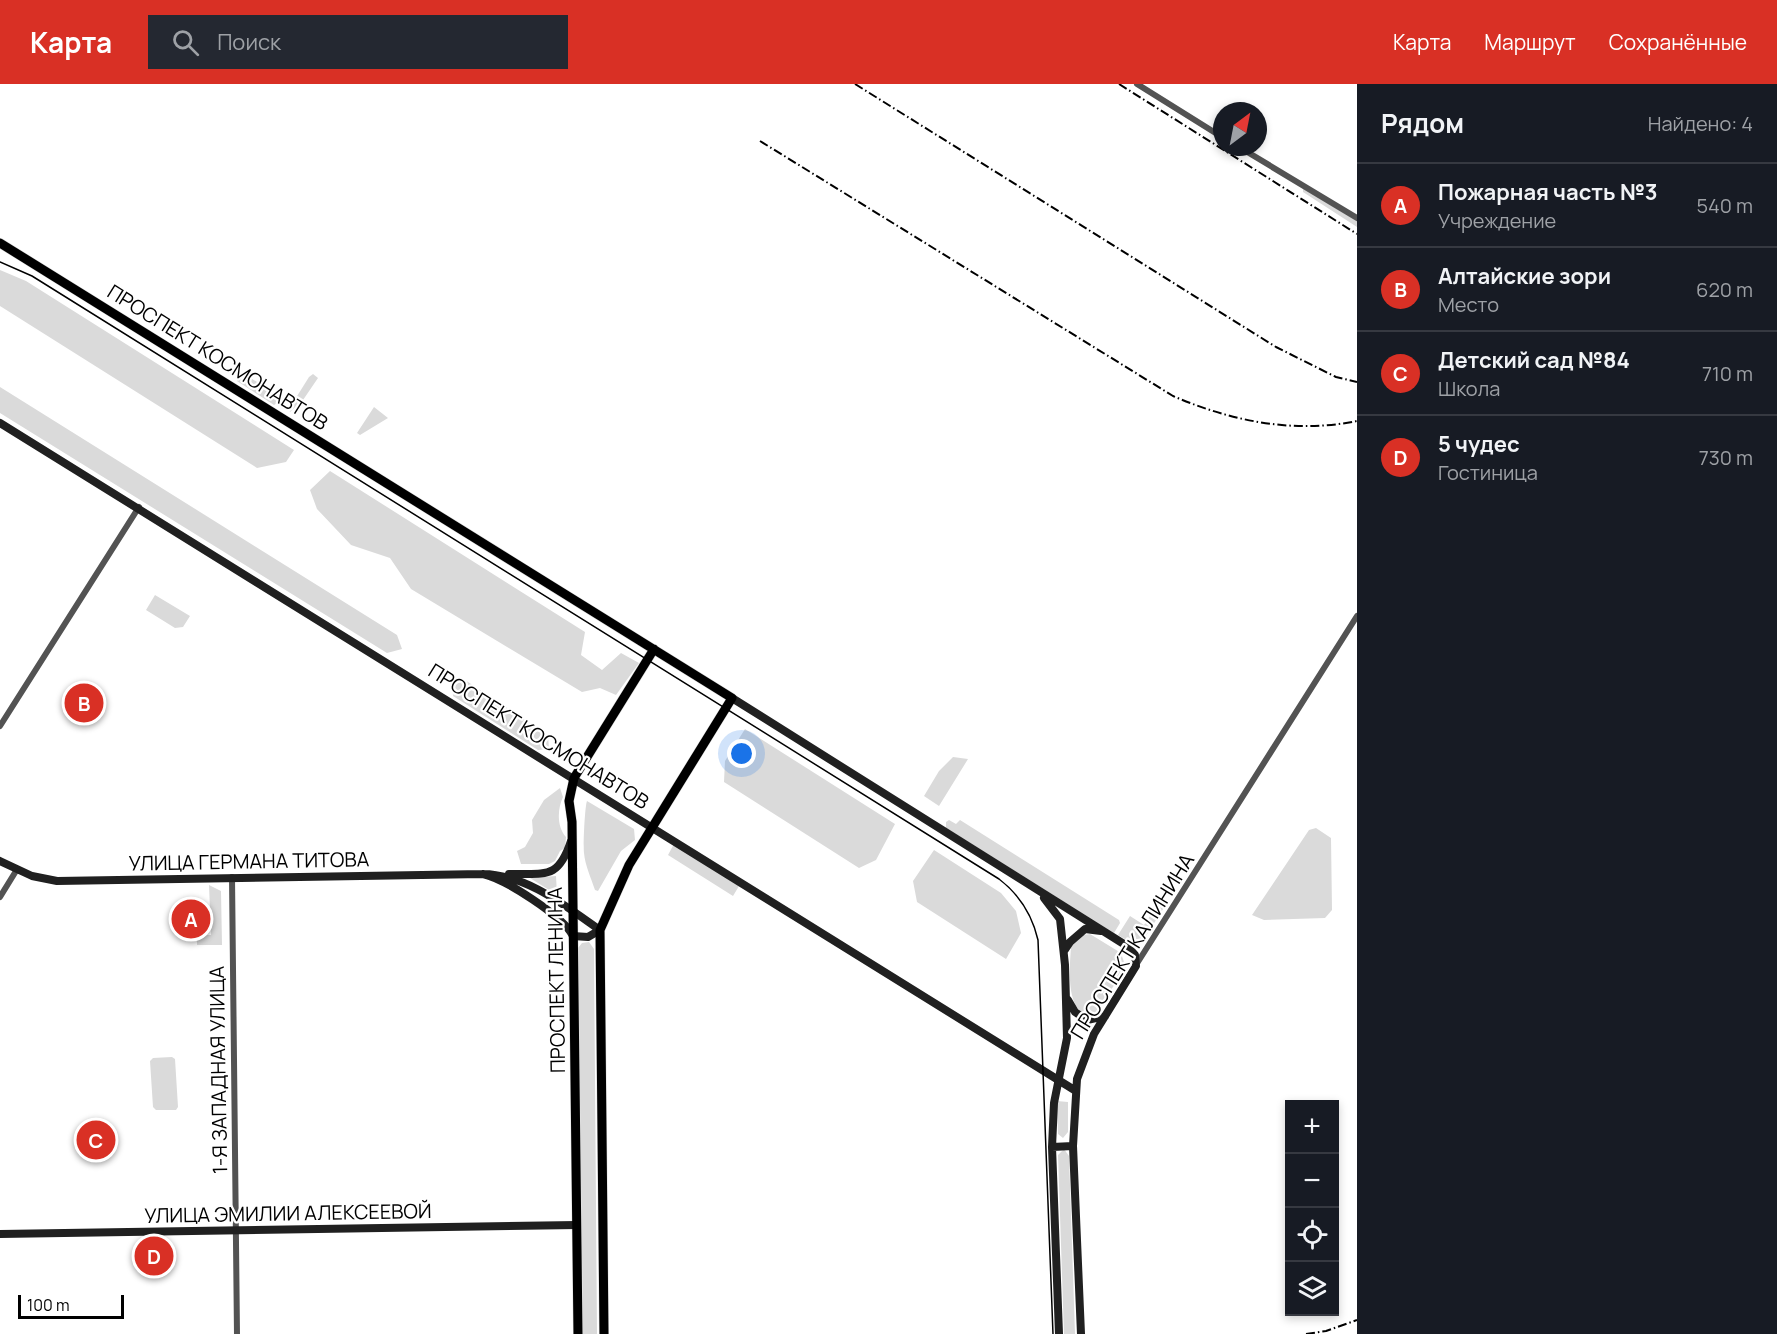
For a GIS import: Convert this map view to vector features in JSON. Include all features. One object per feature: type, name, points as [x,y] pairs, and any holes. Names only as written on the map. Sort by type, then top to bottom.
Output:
[{"type":"main road","name":"ПРОСПЕКТ КОСМОНАВТОВ","points":[[0,243],[732,698]]},
{"type":"main road","name":"ПРОСПЕКТ ЛЕНИНА","points":[[578,1334],[572,838],[569,801],[574,778],[654,650]]},
{"type":"main road","points":[[604,1334],[600,930],[621,881],[732,698]]},
{"type":"street","points":[[1137,84],[1213,130]]},
{"type":"street","points":[[1254,156],[1357,218]]},
{"type":"street","name":"ПРОСПЕКТ КОСМОНАВТОВ","points":[[0,423],[139,507],[1076,1091]]},
{"type":"street","points":[[0,726],[139,507]]},
{"type":"street","name":"ПРОСПЕКТ КАЛИНИНА","points":[[1080,1334],[1072,1146],[1076,1091],[1086,1050],[1136,966],[1357,616]]},
{"type":"street","name":"ПРОСПЕКТ КОСМОНАВТОВ","points":[[732,698],[1028,884]]},
{"type":"street","name":"УЛИЦА ГЕРМАНА ТИТОВА","points":[[0,861],[16,871],[57,881],[500,874],[555,870],[563,864],[572,838]]},
{"type":"street","points":[[0,897],[16,871]]},
{"type":"street","points":[[483,874],[500,879],[545,910],[564,924],[573,936],[588,937],[600,930],[572,910],[520,879],[500,874]]},
{"type":"street","name":"1-Я ЗАПАДНАЯ УЛИЦА","points":[[232,877],[237,1334]]},
{"type":"street","points":[[1028,884],[1132,950],[1136,966]]},
{"type":"street","points":[[1028,884],[1052,905],[1060,919],[1064,951],[1066,1051],[1054,1103],[1052,1147],[1059,1334]]},
{"type":"street","points":[[1064,951],[1070,942],[1086,929],[1104,932]]},
{"type":"street","points":[[1066,994],[1071,1005],[1081,1017],[1094,1020],[1105,1016]]},
{"type":"street","points":[[1052,1147],[1072,1146]]},
{"type":"street","name":"УЛИЦА ЭМИЛИИ АЛЕКСЕЕВОЙ","points":[[0,1234],[577,1225]]},
{"type":"shaded area","points":[[1303,188],[1357,221],[1357,227],[1303,192]]},
{"type":"shaded area","points":[[0,270],[26,281],[294,450],[286,462],[257,468],[0,306]]},
{"type":"shaded area","points":[[240,371],[283,399],[274,405],[237,381]]},
{"type":"shaded area","points":[[313,374],[318,378],[303,400],[290,412],[289,409]]},
{"type":"shaded area","points":[[0,387],[397,635],[402,649],[387,653],[0,413]]},
{"type":"shaded area","points":[[374,407],[388,418],[360,435],[357,433]]},
{"type":"shaded area","points":[[330,471],[585,632],[581,655],[602,670],[621,653],[639,663],[616,695],[600,688],[582,692],[411,589],[390,558],[351,545],[317,509],[310,490]]},
{"type":"shaded area","points":[[155,595],[190,616],[183,627],[175,628],[146,610]]},
{"type":"shaded area","points":[[465,680],[548,735],[549,749],[538,750],[453,696],[452,686]]},
{"type":"shaded area","points":[[745,729],[895,824],[876,860],[859,868],[724,782],[725,761]]},
{"type":"shaded area","points":[[953,757],[968,759],[939,806],[924,796],[939,771]]},
{"type":"shaded area","points":[[560,788],[563,797],[559,818],[566,837],[565,848],[560,851],[555,861],[549,864],[521,864],[517,851],[525,847],[533,833],[532,820],[544,800]]},
{"type":"shaded area","points":[[587,801],[634,829],[635,840],[621,851],[598,891],[595,890],[584,853]]},
{"type":"shaded area","points":[[949,820],[956,824],[960,820],[1119,920],[1120,923],[1114,933],[946,828],[946,822]]},
{"type":"shaded area","points":[[1316,828],[1331,838],[1332,910],[1325,918],[1264,920],[1252,915],[1309,830]]},
{"type":"shaded area","points":[[674,844],[739,886],[733,896],[668,855]]},
{"type":"shaded area","points":[[934,850],[1001,893],[1016,911],[1021,933],[1006,959],[917,902],[913,881]]},
{"type":"shaded area","points":[[556,876],[557,895],[530,878]]},
{"type":"shaded area","points":[[209,885],[221,891],[222,945],[197,945],[197,935],[211,935]]},
{"type":"shaded area","points":[[1159,902],[1165,906],[1142,942],[1133,944],[1118,935],[1130,916],[1144,925]]},
{"type":"shaded area","points":[[1090,934],[1121,953],[1126,968],[1093,1016],[1084,1014],[1077,1007],[1073,999],[1070,977],[1071,946],[1083,935]]},
{"type":"shaded area","points":[[589,942],[594,949],[597,1334],[583,1334],[578,948],[582,943]]},
{"type":"shaded area","points":[[172,1057],[175,1059],[178,1107],[176,1110],[156,1110],[153,1107],[150,1061],[153,1058]]},
{"type":"shaded area","points":[[1057,1101],[1068,1102],[1068,1132],[1063,1138],[1058,1134]]},
{"type":"shaded area","points":[[1064,1149],[1069,1156],[1075,1334],[1064,1334],[1058,1155]]},
{"type":"tram line","points":[[0,262],[32,276],[999,879],[1019,898],[1029,913],[1038,940],[1053,1334]]},
{"type":"railway","points":[[855,84],[1276,347],[1336,377],[1357,382]]},
{"type":"railway","points":[[1119,84],[1357,234]]},
{"type":"railway","points":[[760,141],[1173,396],[1217,412],[1263,423],[1310,426],[1357,421]]},
{"type":"railway","points":[[1306,1334],[1326,1331],[1357,1320]]},
{"type":"place","name":"Алтайские зори","points":[[84,703]]},
{"type":"place","name":"Пожарная часть №3","points":[[191,919]]},
{"type":"place","name":"Детский сад №84","points":[[96,1140]]},
{"type":"place","name":"5 чудес","points":[[154,1256]]}]
